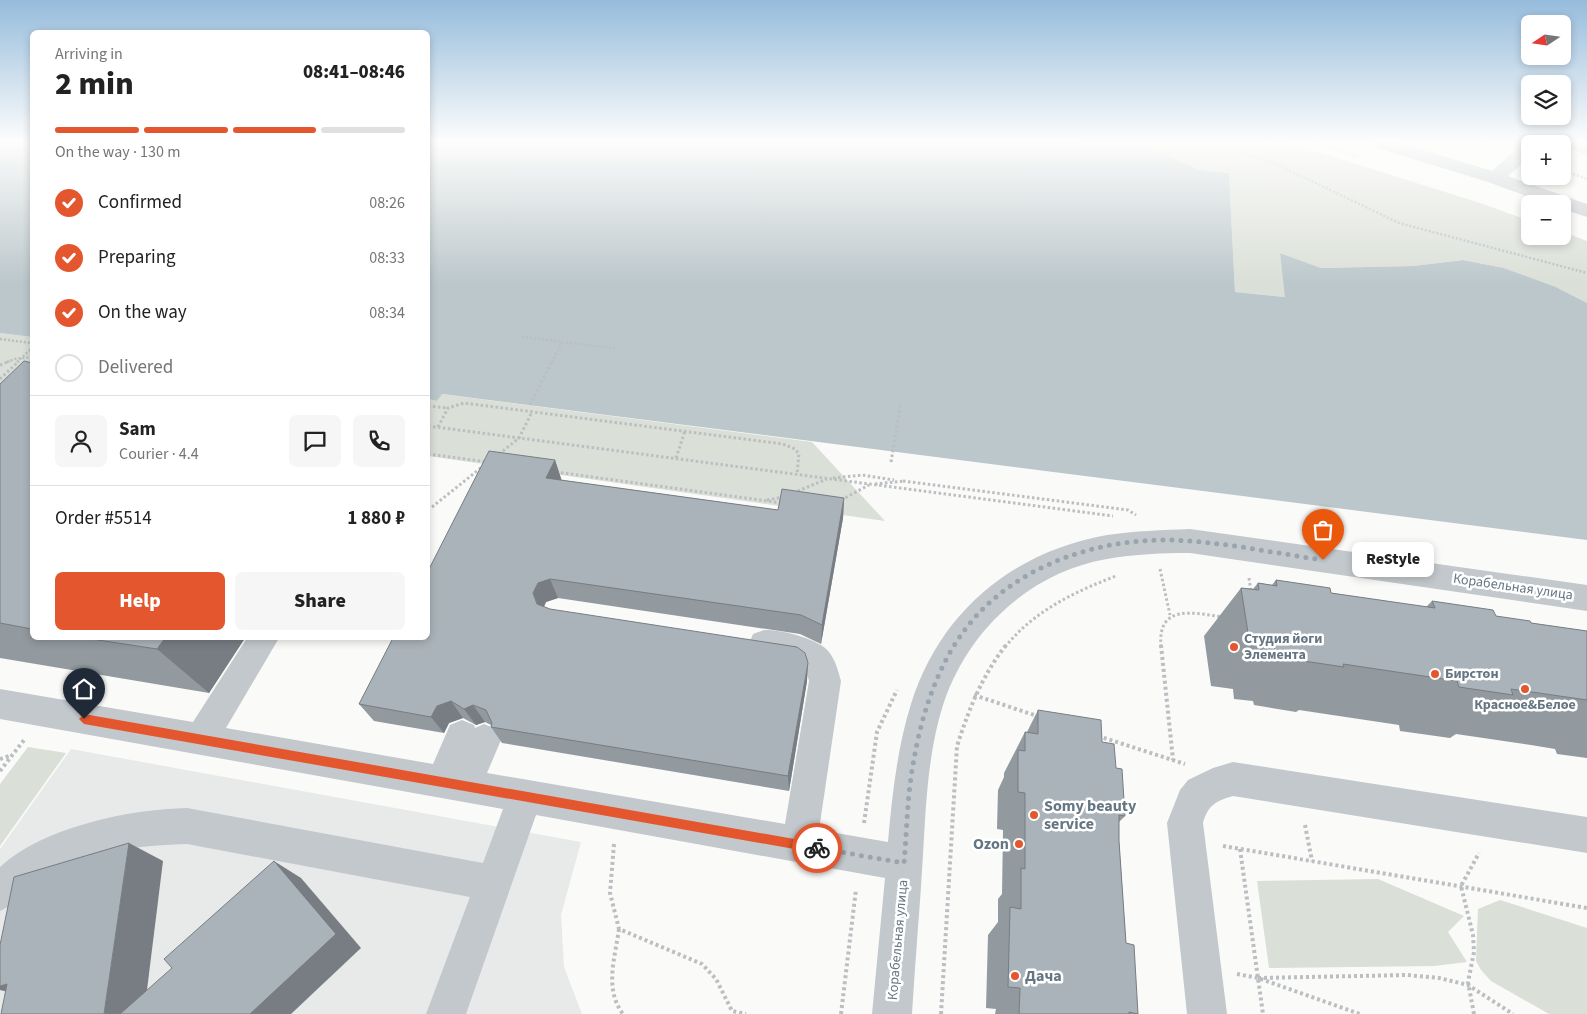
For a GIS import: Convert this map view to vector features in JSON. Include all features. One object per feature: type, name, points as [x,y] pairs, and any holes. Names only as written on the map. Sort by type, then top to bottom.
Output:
[{"type":"street","points":[[1527,189],[1587,211]]},
{"type":"street","name":"Корабельная улица","points":[[892,1014],[913,766],[928,701],[941,669],[958,640],[977,615],[1012,585],[1053,562],[1083,551],[1114,544],[1147,541],[1190,541],[1587,598]]},
{"type":"street","points":[[732,639],[808,652],[815,657],[824,671],[825,681],[799,845]]},
{"type":"street","points":[[200,740],[263,640]]},
{"type":"street","points":[[0,704],[904,863]]},
{"type":"street","points":[[454,784],[473,738]]},
{"type":"street","points":[[1207,1014],[1185,823],[1191,801],[1205,787],[1233,779],[1587,835]]},
{"type":"street","points":[[446,1014],[525,796]]},
{"type":"street","points":[[0,892],[31,865],[62,851],[123,831],[168,826],[187,826],[493,884]]},
{"type":"path","points":[[1329,189],[1399,223],[1587,273]]},
{"type":"path","points":[[522,337],[618,349]]},
{"type":"path","points":[[0,339],[30,343]]},
{"type":"path","points":[[530,405],[562,342]]},
{"type":"path","points":[[0,379],[30,350]]},
{"type":"path","points":[[0,365],[30,357]]},
{"type":"path","points":[[430,406],[448,408],[464,403],[794,447],[800,452],[801,458],[797,474]]},
{"type":"path","points":[[891,462],[901,403]]},
{"type":"path","points":[[438,427],[448,408]]},
{"type":"path","points":[[496,456],[520,438],[532,412]]},
{"type":"path","points":[[430,426],[1113,516]]},
{"type":"path","points":[[676,458],[685,431]]},
{"type":"path","points":[[430,454],[489,462],[432,507]]},
{"type":"path","points":[[547,470],[786,504]]},
{"type":"path","points":[[760,500],[788,496],[829,478],[862,475],[1128,510],[1136,515]]},
{"type":"path","points":[[836,502],[871,484],[904,481]]},
{"type":"path","points":[[1154,569],[1160,569],[1170,615]]},
{"type":"path","points":[[941,1014],[956,746],[966,713],[996,656],[1015,634],[1038,614],[1063,598],[1089,585],[1119,575]]},
{"type":"path","points":[[1248,576],[1252,594]]},
{"type":"path","points":[[1173,760],[1160,634],[1163,623],[1170,615],[1187,612],[1227,618]]},
{"type":"path","points":[[974,696],[1040,717]]},
{"type":"path","points":[[1097,736],[1233,779]]},
{"type":"path","points":[[0,759],[12,755]]},
{"type":"path","points":[[619,813],[611,867],[610,893],[619,929],[612,991],[619,1010],[623,1014]]},
{"type":"path","points":[[1474,1014],[1468,985],[1468,972],[1474,954],[1472,929],[1461,886],[1495,821]]},
{"type":"path","points":[[1188,840],[1587,908]]},
{"type":"path","points":[[1240,848],[1263,1014]]},
{"type":"path","points":[[841,1014],[860,856]]},
{"type":"path","points":[[619,929],[702,964],[711,971],[718,981],[731,1013],[746,1014]]},
{"type":"path","points":[[1258,978],[1419,976],[1439,978],[1468,985],[1512,1014]]},
{"type":"path","points":[[1258,978],[1360,1014]]},
{"type":"shaded area","points":[[0,189],[30,189],[30,337],[0,333]]},
{"type":"shaded area","points":[[430,189],[1230,189],[1235,292],[1285,297],[1280,253],[1321,268],[1413,266],[1463,260],[1504,268],[1556,287],[1587,303],[1587,540],[442,394],[437,401],[430,399]]},
{"type":"shaded area","points":[[1230,189],[1437,189],[1521,218],[1521,245],[1571,245],[1571,235],[1587,241],[1587,303],[1556,287],[1504,268],[1463,260],[1413,266],[1321,268],[1280,253],[1286,297],[1235,292]]},
{"type":"shaded area","points":[[0,333],[30,337],[30,401],[0,397]]},
{"type":"shaded area","points":[[441,394],[812,442],[885,521],[430,456],[430,399],[437,401]]},
{"type":"shaded area","points":[[28,747],[66,753],[0,846],[0,784]]},
{"type":"shaded area","points":[[71,749],[581,842],[561,915],[564,967],[582,1014],[0,1014],[0,849]]},
{"type":"shaded area","points":[[1378,879],[1464,916],[1448,932],[1467,962],[1434,966],[1269,968],[1257,881]]},
{"type":"shaded area","points":[[1500,900],[1587,928],[1587,1014],[1549,1014],[1491,981],[1481,970],[1476,961],[1478,909]]},
{"type":"building","points":[[24,361],[30,362],[30,629],[0,623],[0,384]]},
{"type":"building","points":[[489,451],[555,460],[546,478],[778,510],[782,489],[844,498],[822,625],[801,615],[550,579],[538,583],[533,593],[537,604],[550,609],[797,647],[805,653],[808,663],[788,776],[491,727],[492,723],[486,710],[473,705],[464,709],[451,701],[437,706],[431,717],[359,704],[392,640],[430,640],[430,567]]},
{"type":"building","points":[[1276,580],[1330,588],[1331,593],[1435,608],[1432,601],[1493,610],[1496,616],[1587,631],[1587,700],[1511,689],[1513,695],[1459,687],[1457,681],[1343,664],[1344,667],[1297,660],[1296,656],[1275,653],[1274,643],[1249,639],[1241,588],[1259,590],[1258,583],[1277,586]]},
{"type":"building","points":[[98,640],[164,640],[157,649]]},
{"type":"building","points":[[1038,710],[1101,720],[1102,742],[1114,744],[1116,768],[1122,769],[1125,816],[1119,815],[1119,841],[1126,943],[1134,945],[1138,1014],[1129,1012],[1129,1014],[1019,1014],[1020,988],[1008,987],[1010,907],[1021,909],[1021,868],[1025,869],[1025,793],[1018,792],[1018,750],[1025,751],[1025,732],[1038,734]]},
{"type":"building","points":[[129,843],[104,1014],[1,1014],[7,984],[0,986],[0,945],[14,877]]},
{"type":"building","points":[[274,861],[336,934],[250,1014],[120,1014],[172,968],[164,959]]},
{"type":"way so far","points":[[817,848],[904,863],[913,766],[928,701],[941,669],[958,640],[977,615],[1000,594],[1025,576],[1053,562],[1083,551],[1114,544],[1147,541],[1190,541],[1323,560]]},
{"type":"place","name":"ReStyle","points":[[1323,560]]},
{"type":"place","name":"Студия йоги Элемента","points":[[1234,647]]},
{"type":"place","name":"Бирстон","points":[[1435,674]]},
{"type":"place","name":"Красное&Белое","points":[[1525,689]]},
{"type":"place","name":"Somy beauty service","points":[[1034,815]]},
{"type":"place","name":"Ozon","points":[[1019,844]]},
{"type":"place","name":"Дача","points":[[1015,976]]},
{"type":"route","points":[[84,719],[817,848]]}]
